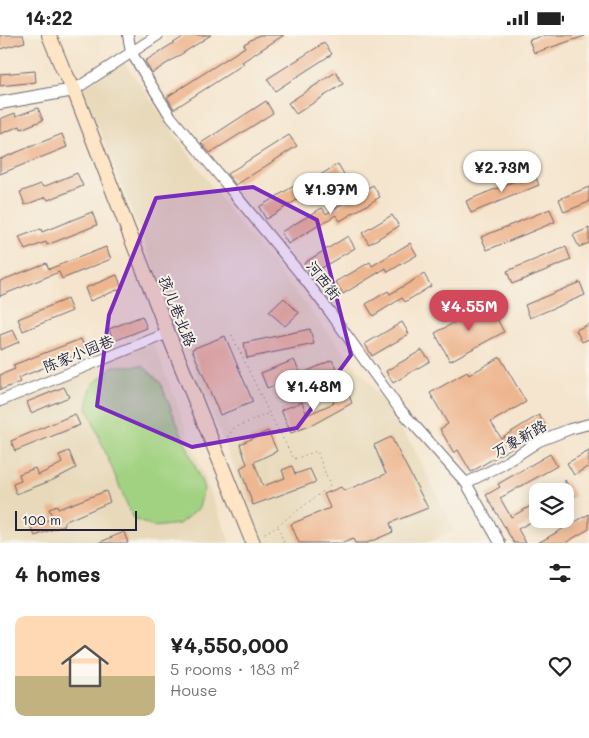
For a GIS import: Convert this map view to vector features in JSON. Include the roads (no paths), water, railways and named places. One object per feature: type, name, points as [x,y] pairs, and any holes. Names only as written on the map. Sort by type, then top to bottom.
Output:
[{"type":"main road","name":"孩儿巷北路","points":[[49,35],[74,90],[168,333],[215,445],[252,541]]},
{"type":"main road","name":"孩儿巷北路","points":[[56,35],[68,64],[74,90]]},
{"type":"street","name":"河西街","points":[[128,35],[131,52],[171,117],[325,305],[398,407],[466,483],[500,543]]},
{"type":"street","points":[[0,103],[74,90],[158,35]]},
{"type":"street","name":"陈家小园巷","points":[[0,401],[168,333]]},
{"type":"street","name":"万象新路","points":[[466,483],[502,465],[539,441],[589,424]]}]
